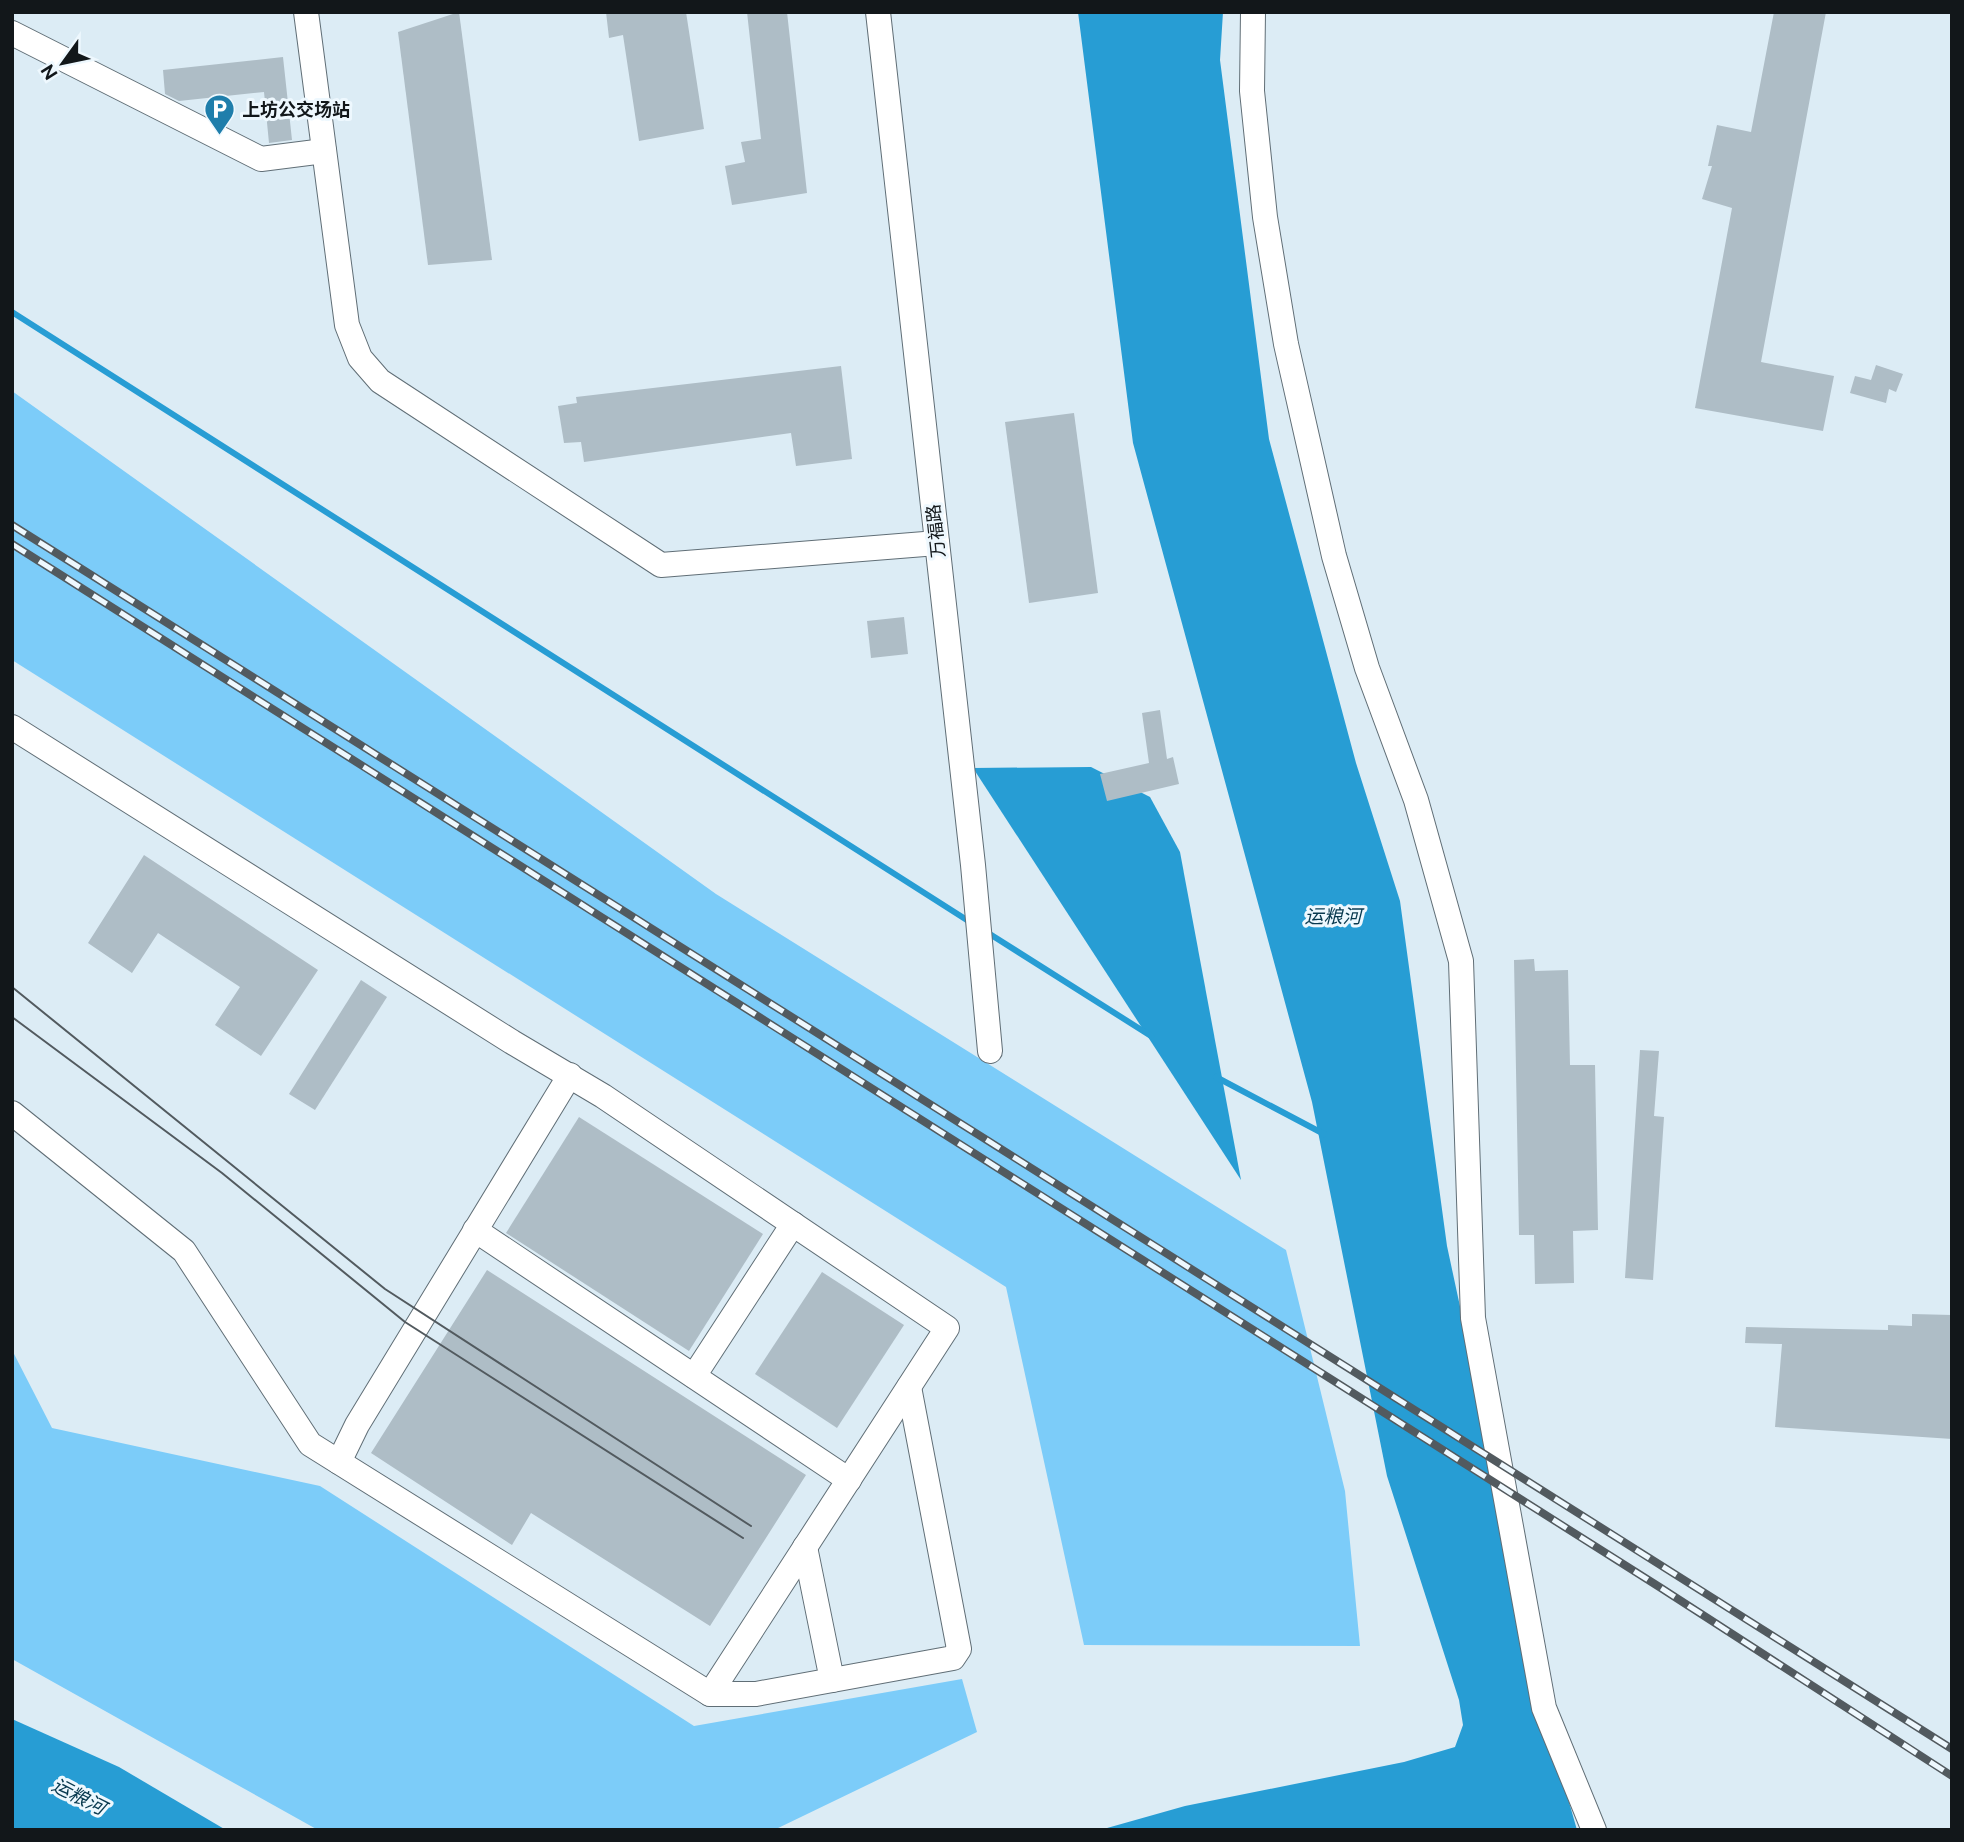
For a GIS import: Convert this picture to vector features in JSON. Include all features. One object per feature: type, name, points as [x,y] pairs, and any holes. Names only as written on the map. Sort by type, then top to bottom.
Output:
[{"type":"street","points":[[306,12],[347,325],[359,358],[380,381],[661,565],[937,543]]},
{"type":"street","name":"万福路","points":[[878,12],[974,879],[990,1051]]},
{"type":"street","points":[[1253,12],[1252,91],[1265,217],[1286,344],[1334,556],[1367,668],[1416,800],[1461,961],[1473,1318],[1544,1708],[1594,1830]]},
{"type":"street","points":[[12,33],[261,159],[324,151]]},
{"type":"street","points":[[12,727],[570,1075],[947,1328],[710,1694]]},
{"type":"street","points":[[339,1462],[358,1425],[570,1075]]},
{"type":"street","points":[[12,1113],[184,1251],[310,1444],[710,1694],[756,1693],[832,1680],[953,1658],[959,1649],[909,1387]]},
{"type":"street","points":[[694,1376],[793,1224]]},
{"type":"street","points":[[475,1230],[849,1480]]},
{"type":"street","points":[[805,1547],[832,1680]]},
{"type":"shaded area","points":[[12,391],[716,894],[1286,1250],[1345,1491],[1360,1646],[1084,1645],[1006,1287],[12,660]]},
{"type":"shaded area","points":[[12,1350],[52,1428],[320,1486],[694,1726],[962,1679],[977,1732],[774,1830],[318,1830],[12,1659]]},
{"type":"water","name":"运粮河","points":[[1078,12],[1223,12],[1220,60],[1269,439],[1356,763],[1400,901],[1447,1246],[1559,1767],[1577,1830],[1100,1830],[1185,1806],[1404,1762],[1455,1747],[1463,1725],[1459,1700],[1387,1476],[1312,1102],[1133,443]]},
{"type":"water","points":[[1091,767],[1150,797],[1180,852],[1241,1180],[973,768]]},
{"type":"water","name":"运粮河","points":[[12,1719],[119,1767],[226,1830],[12,1830]]},
{"type":"building","points":[[459,12],[492,260],[428,265],[398,32]]},
{"type":"building","points":[[606,12],[686,12],[704,129],[639,141],[623,35],[609,38]]},
{"type":"building","points":[[747,12],[787,12],[807,193],[732,205],[725,166],[745,162],[741,142],[761,139]]},
{"type":"building","points":[[1774,12],[1826,12],[1761,362],[1834,376],[1823,431],[1695,408],[1732,208],[1702,199],[1712,166],[1708,166],[1717,125],[1751,132]]},
{"type":"building","points":[[283,57],[292,140],[269,143],[264,92],[179,101],[165,94],[163,70]]},
{"type":"building","points":[[1876,365],[1903,374],[1896,392],[1889,389],[1886,403],[1850,393],[1855,376],[1871,380]]},
{"type":"building","points":[[841,366],[852,459],[796,466],[791,433],[584,462],[581,442],[564,443],[558,406],[577,403],[576,397]]},
{"type":"building","points":[[1074,413],[1098,593],[1029,603],[1005,422]]},
{"type":"building","points":[[904,617],[908,654],[871,658],[867,621]]},
{"type":"building","points":[[1160,710],[1167,759],[1173,757],[1179,784],[1107,801],[1100,774],[1149,763],[1142,713]]},
{"type":"building","points":[[144,855],[318,970],[261,1056],[215,1025],[240,987],[158,933],[132,973],[88,943]]},
{"type":"building","points":[[1534,959],[1535,971],[1568,970],[1570,1065],[1595,1065],[1598,1230],[1573,1231],[1574,1283],[1535,1284],[1534,1235],[1519,1235],[1514,960]]},
{"type":"building","points":[[361,980],[387,997],[315,1110],[289,1094]]},
{"type":"building","points":[[1640,1050],[1659,1051],[1654,1116],[1664,1117],[1653,1280],[1625,1278]]},
{"type":"building","points":[[579,1117],[763,1234],[689,1351],[506,1233]]},
{"type":"building","points":[[487,1270],[806,1475],[710,1626],[531,1513],[512,1545],[371,1453]]},
{"type":"building","points":[[822,1272],[904,1325],[837,1428],[755,1374]]},
{"type":"building","points":[[1912,1314],[1952,1315],[1952,1439],[1775,1427],[1782,1344],[1745,1343],[1746,1327],[1888,1330],[1888,1325],[1912,1326]]},
{"type":"waterway","points":[[12,312],[970,922]]},
{"type":"waterway","points":[[985,931],[1151,1036]]},
{"type":"waterway","points":[[1216,1077],[1324,1134]]},
{"type":"tram line","points":[[12,987],[385,1289],[751,1526]]},
{"type":"tram line","points":[[12,1017],[222,1173],[405,1322],[743,1538]]},
{"type":"railway","points":[[12,525],[1952,1749]]},
{"type":"railway","points":[[12,544],[1661,1588],[1952,1776]]},
{"type":"place","name":"上坊公交场站","points":[[219,137]]}]
